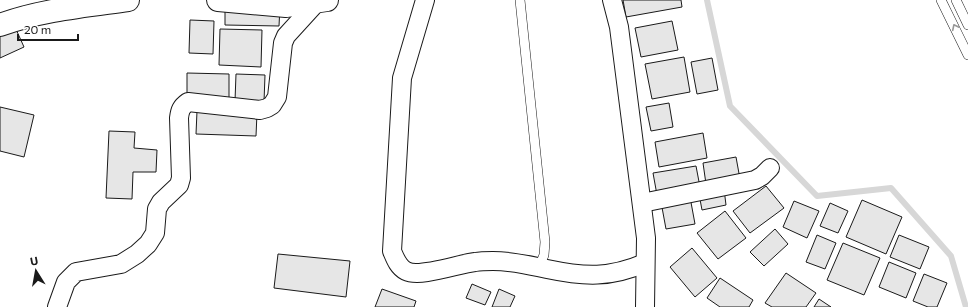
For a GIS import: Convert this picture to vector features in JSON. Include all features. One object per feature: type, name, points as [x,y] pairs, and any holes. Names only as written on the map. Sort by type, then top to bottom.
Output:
[{"type":"street","points":[[0,25],[22,17],[60,9],[128,0]]},
{"type":"street","points":[[218,0],[286,6],[322,1]]},
{"type":"street","points":[[425,0],[402,78],[392,251],[396,262],[405,271],[417,273],[475,262],[512,261],[582,275],[602,276],[626,271],[645,262]]},
{"type":"street","points":[[612,0],[619,27],[646,238],[645,307]]},
{"type":"street","points":[[57,307],[66,282],[76,272],[121,264],[137,254],[148,244],[155,233],[157,209],[161,202],[179,185],[181,178],[179,118],[180,110],[183,106],[188,102],[260,110],[272,105],[277,97],[283,43],[286,36],[322,1]]},
{"type":"street","points":[[642,203],[755,180],[762,176],[770,168]]},
{"type":"lane","points":[[520,0],[545,242],[544,255],[539,267]]},
{"type":"lane","points":[[941,0],[968,55]]},
{"type":"lane","points":[[956,0],[968,25]]},
{"type":"building","points":[[623,0],[681,0],[682,7],[626,17]]},
{"type":"building","points":[[225,5],[280,6],[279,26],[225,25]]},
{"type":"building","points":[[190,20],[214,21],[213,54],[189,53]]},
{"type":"building","points":[[672,21],[678,50],[641,57],[635,28]]},
{"type":"building","points":[[15,27],[24,47],[0,58],[0,33]]},
{"type":"building","points":[[220,29],[262,30],[261,67],[219,65]]},
{"type":"building","points":[[684,57],[690,92],[652,99],[645,64]]},
{"type":"building","points":[[712,58],[718,90],[697,94],[691,62]]},
{"type":"building","points":[[187,73],[229,74],[229,99],[187,97]]},
{"type":"building","points":[[236,74],[265,75],[264,102],[235,101]]},
{"type":"building","points":[[669,103],[673,127],[651,131],[646,107]]},
{"type":"building","points":[[0,107],[34,115],[24,157],[0,151]]},
{"type":"building","points":[[197,111],[257,113],[256,136],[196,134]]},
{"type":"building","points":[[109,131],[135,132],[134,148],[157,150],[156,172],[133,172],[132,199],[106,198]]},
{"type":"building","points":[[703,133],[707,158],[659,167],[655,142]]},
{"type":"building","points":[[736,157],[740,179],[706,184],[703,163]]},
{"type":"building","points":[[696,166],[700,187],[657,195],[653,173]]},
{"type":"building","points":[[766,186],[784,208],[750,233],[733,211]]},
{"type":"building","points":[[724,189],[726,205],[702,210],[699,194]]},
{"type":"building","points":[[690,197],[695,224],[666,229],[661,202]]},
{"type":"building","points":[[862,200],[902,217],[886,254],[846,237]]},
{"type":"building","points":[[794,201],[819,211],[807,238],[783,227]]},
{"type":"building","points":[[830,203],[848,211],[838,233],[820,226]]},
{"type":"building","points":[[725,211],[746,238],[718,259],[697,233]]},
{"type":"building","points":[[775,229],[788,244],[764,266],[750,252]]},
{"type":"building","points":[[817,235],[836,243],[825,269],[806,262]]},
{"type":"building","points":[[899,235],[929,247],[920,269],[890,257]]},
{"type":"building","points":[[843,243],[880,258],[864,295],[827,280]]},
{"type":"building","points":[[692,248],[717,278],[695,297],[670,267]]},
{"type":"building","points":[[278,254],[350,261],[346,297],[274,288]]},
{"type":"building","points":[[889,262],[916,273],[906,298],[879,287]]},
{"type":"building","points":[[786,273],[816,293],[806,307],[772,307],[765,303]]},
{"type":"building","points":[[924,274],[947,283],[937,307],[928,307],[913,301]]},
{"type":"building","points":[[720,278],[753,300],[749,307],[720,307],[707,298]]},
{"type":"building","points":[[472,284],[491,292],[485,305],[466,298]]},
{"type":"building","points":[[382,289],[416,301],[414,307],[375,307]]},
{"type":"building","points":[[499,289],[515,296],[510,307],[492,307]]},
{"type":"building","points":[[819,299],[831,307],[814,307]]},
{"type":"waterway","points":[[707,0],[730,106],[817,196],[891,188],[951,256],[966,307]]}]
